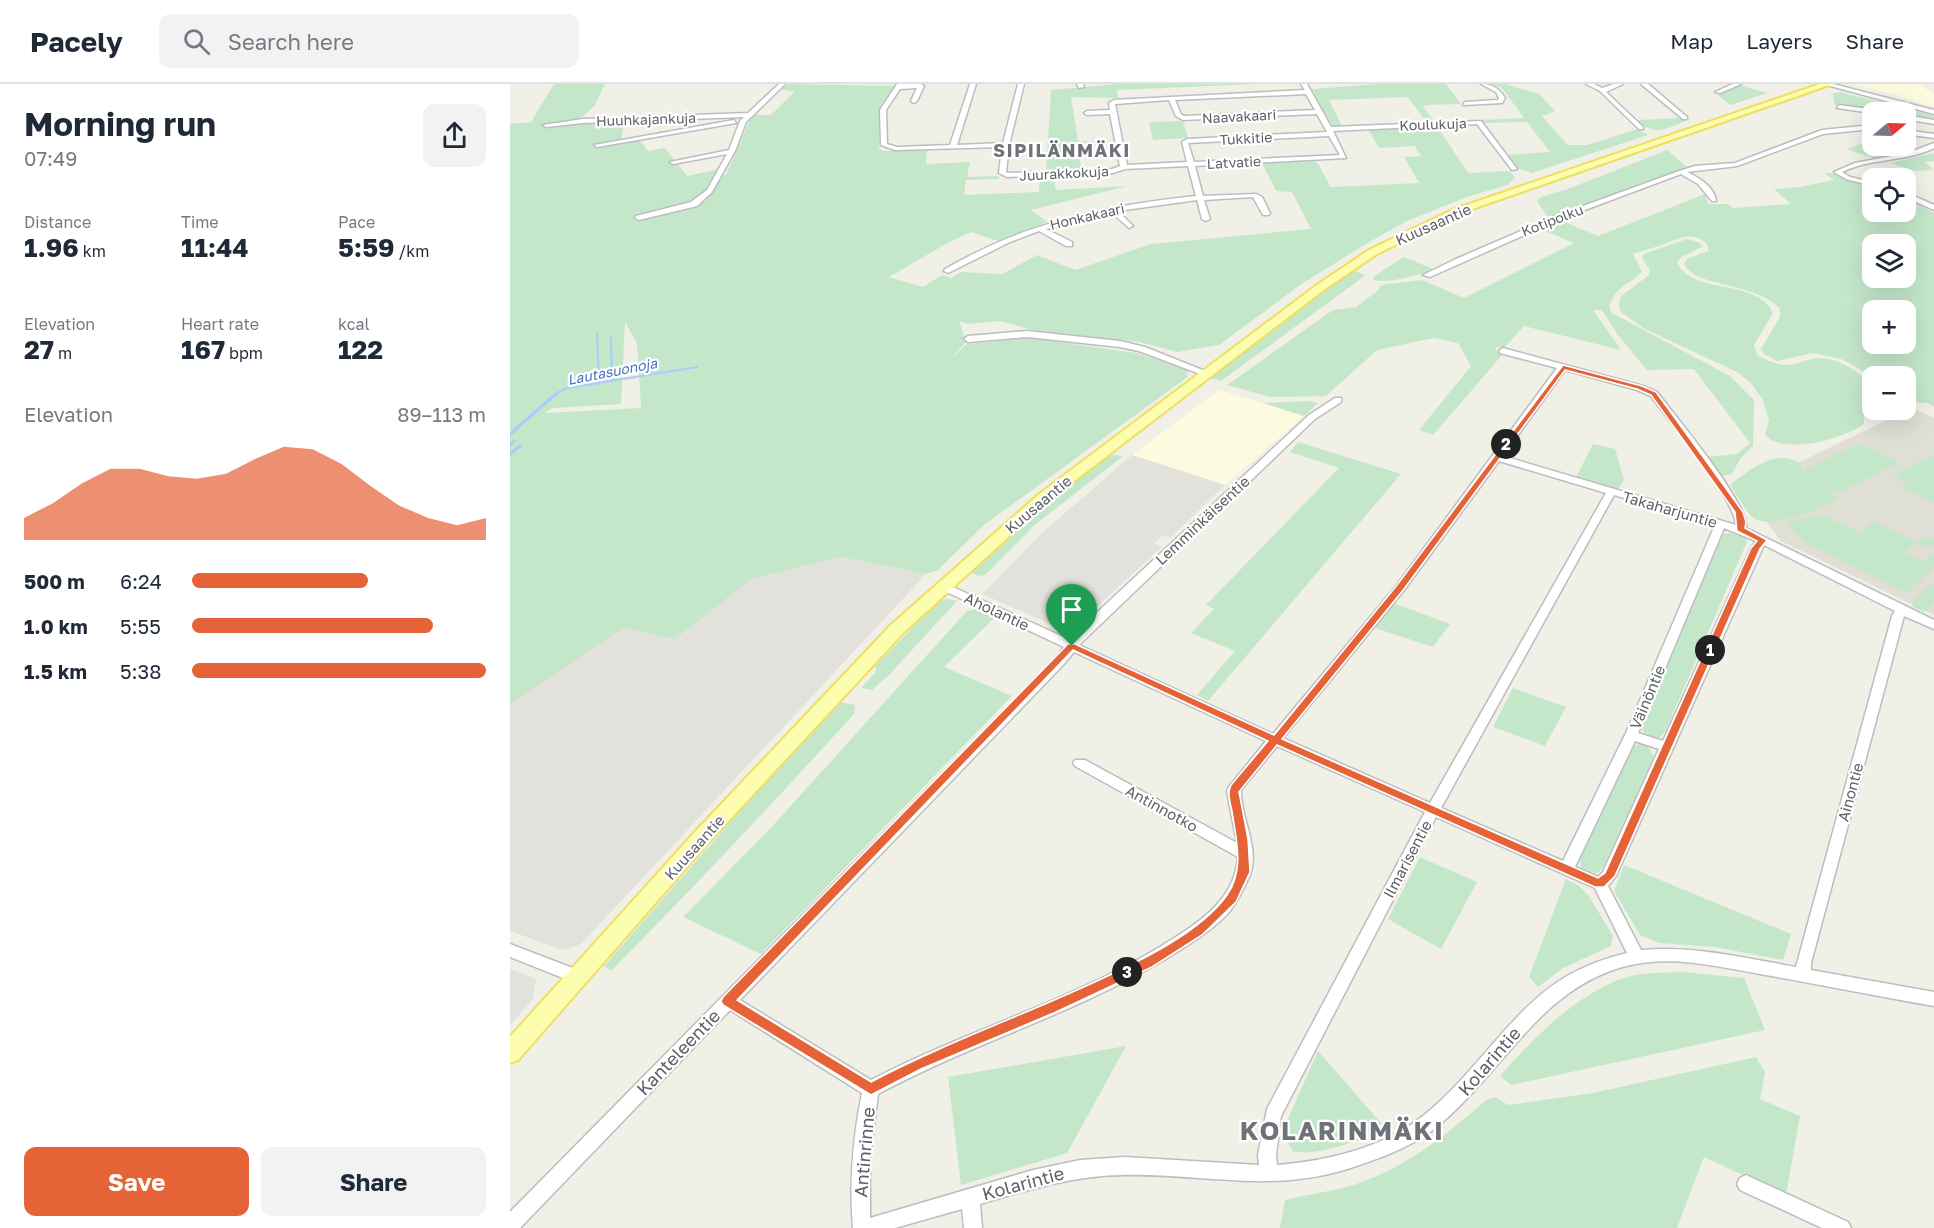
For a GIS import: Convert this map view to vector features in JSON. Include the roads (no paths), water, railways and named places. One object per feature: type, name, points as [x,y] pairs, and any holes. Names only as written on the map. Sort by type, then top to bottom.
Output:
[{"type":"main road","name":"Kuusaantie","points":[[1692,129],[1742,107],[1811,84]]},
{"type":"main road","name":"Kuusaantie","points":[[510,1053],[844,683],[942,586],[1043,498],[1321,286],[1373,252],[1477,204],[1827,84]]},
{"type":"street","points":[[639,218],[694,204],[714,187],[745,118],[782,84]]},
{"type":"street","points":[[953,147],[974,84]]},
{"type":"street","points":[[914,101],[921,87],[899,85],[883,110],[884,145],[897,149],[1006,146],[1021,84]]},
{"type":"street","points":[[1304,84],[1330,131]]},
{"type":"street","points":[[1479,122],[1465,104],[1498,102],[1502,98],[1498,91],[1484,84]]},
{"type":"street","points":[[1589,84],[1603,90],[1641,128]]},
{"type":"street","points":[[1603,90],[1620,84]]},
{"type":"street","points":[[1644,84],[1685,118]]},
{"type":"street","points":[[1718,92],[1738,84]]},
{"type":"street","points":[[1827,84],[1934,111]]},
{"type":"street","points":[[1836,84],[1934,111]]},
{"type":"street","points":[[1124,167],[1113,112],[1112,103],[1116,101],[1308,92]]},
{"type":"street","name":"Naavakaari","points":[[1171,98],[1178,115],[1183,118],[1319,112]]},
{"type":"street","points":[[1839,107],[1862,110]]},
{"type":"street","points":[[1087,113],[1113,112]]},
{"type":"street","points":[[597,145],[745,118]]},
{"type":"street","name":"Huuhkajankuja","points":[[546,125],[593,120],[745,118]]},
{"type":"street","points":[[1916,119],[1934,122]]},
{"type":"street","name":"Koulukuja","points":[[1330,131],[1479,122],[1514,169]]},
{"type":"street","name":"Kotipolku","points":[[1427,275],[1516,234],[1681,172],[1697,168],[1741,164],[1822,132],[1862,128]]},
{"type":"street","name":"Latvatie","points":[[1124,167],[1344,157],[1330,131]]},
{"type":"street","name":"Tukkitie","points":[[1192,164],[1185,142],[1190,140],[1330,131]]},
{"type":"street","points":[[1916,134],[1934,136]]},
{"type":"street","name":"Juurakkokuja","points":[[1006,146],[1003,174],[1113,171],[1124,167]]},
{"type":"street","points":[[1862,181],[1840,174],[1838,170],[1905,157],[1934,146]]},
{"type":"street","points":[[673,162],[732,151]]},
{"type":"street","points":[[1192,164],[1206,219]]},
{"type":"street","points":[[1681,172],[1693,177],[1712,195],[1714,200]]},
{"type":"street","name":"Honkakaari","points":[[948,272],[1001,242],[1039,228],[1112,209],[1200,198],[1254,195],[1258,197],[1266,213]]},
{"type":"street","points":[[1916,199],[1934,208]]},
{"type":"street","points":[[1112,209],[1129,226]]},
{"type":"street","points":[[1039,228],[1069,244]]},
{"type":"street","points":[[968,339],[1027,334],[1120,344],[1206,373]]},
{"type":"street","points":[[1503,351],[1640,388],[1654,394],[1739,512],[1742,522],[1740,529]]},
{"type":"street","name":"Antinrinne","points":[[864,1228],[860,1207],[861,1163],[871,1089],[917,1064],[1052,1008],[1176,947],[1198,931],[1231,898],[1244,872],[1235,788],[1401,587],[1563,367]]},
{"type":"street","name":"Lemminkäisentie","points":[[1072,646],[1080,635],[1312,417],[1338,400]]},
{"type":"street","name":"Takaharjuntie","points":[[1496,457],[1740,529],[1934,625]]},
{"type":"street","name":"Ilmarisentie","points":[[1269,1174],[1269,1133],[1273,1115],[1434,809],[1611,492]]},
{"type":"street","name":"Väinöntie","points":[[1567,868],[1631,735],[1721,523]]},
{"type":"street","points":[[1636,957],[1599,884],[1609,876],[1756,548],[1762,540]]},
{"type":"street","name":"Aholantie","points":[[942,586],[1275,740],[1599,884]]},
{"type":"street","name":"Ainontie","points":[[1804,975],[1803,963],[1898,616],[1902,609]]},
{"type":"street","name":"Kanteleentie","points":[[510,1225],[1072,646]]},
{"type":"street","points":[[1631,735],[1668,747]]},
{"type":"street","name":"Antinnotko","points":[[1080,763],[1243,853]]},
{"type":"street","points":[[510,950],[578,977]]},
{"type":"street","name":"Kolarintie","points":[[864,1228],[1064,1172],[1096,1167],[1177,1168],[1269,1174],[1323,1167],[1397,1142],[1427,1124],[1454,1101],[1533,1011],[1564,985],[1605,966],[1636,957],[1667,956],[1722,960],[1934,999]]},
{"type":"street","points":[[728,1001],[871,1089]]},
{"type":"street","points":[[1746,1184],[1842,1228]]},
{"type":"street","points":[[970,1198],[973,1228]]},
{"type":"waterway","points":[[597,333],[599,383]]},
{"type":"waterway","points":[[611,338],[612,381]]},
{"type":"waterway","name":"Lautasuonoja","points":[[612,381],[697,367]]},
{"type":"waterway","name":"Lautasuonoja","points":[[599,383],[612,381]]},
{"type":"waterway","name":"Lautasuonoja","points":[[556,394],[567,388],[599,383]]},
{"type":"waterway","name":"Lautasuonoja","points":[[510,434],[556,394]]},
{"type":"waterway","points":[[510,445],[514,441]]},
{"type":"waterway","points":[[510,454],[520,446]]},
{"type":"district","name":"SIPILÄNMÄKI","points":[[1062,150]]},
{"type":"district","name":"KOLARINMÄKI","points":[[1342,1130]]}]
